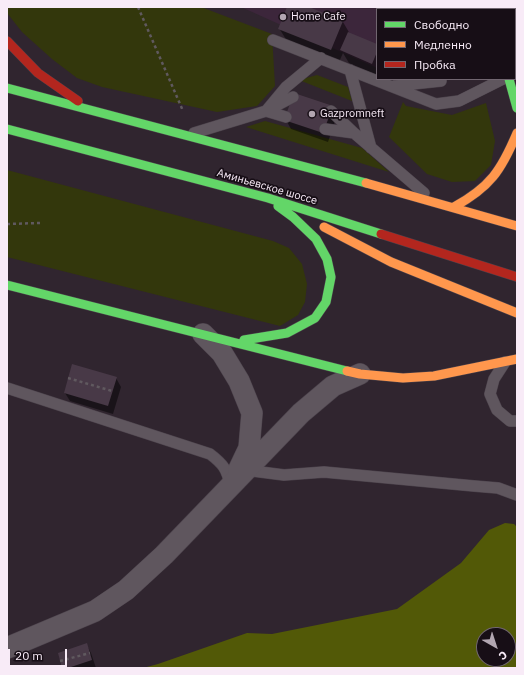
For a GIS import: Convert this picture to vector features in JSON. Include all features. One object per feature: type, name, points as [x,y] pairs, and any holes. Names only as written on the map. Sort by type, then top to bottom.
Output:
[{"type":"main road","points":[[7,41],[38,74],[91,110]]},
{"type":"main road","points":[[509,80],[517,108]]},
{"type":"main road","points":[[7,88],[432,200],[517,226]]},
{"type":"main road","name":"Аминьевское шоссе","points":[[7,129],[268,198],[517,277]]},
{"type":"main road","points":[[454,207],[476,194],[492,178],[510,150],[517,133]]},
{"type":"main road","points":[[268,198],[391,262],[517,313]]},
{"type":"main road","points":[[236,342],[287,333],[315,318],[326,302],[331,277],[327,259],[316,239],[293,217],[268,198]]},
{"type":"main road","points":[[7,285],[360,374],[404,378],[434,376],[517,359]]},
{"type":"street","points":[[203,334],[222,353],[239,381],[252,413],[249,448],[242,465],[230,485]]},
{"type":"street","points":[[7,648],[95,611],[126,590],[164,554],[301,413],[333,386],[360,374]]},
{"type":"lane","points":[[273,40],[376,80]]},
{"type":"lane","points":[[266,111],[286,87],[321,58]]},
{"type":"lane","points":[[350,70],[371,148]]},
{"type":"lane","points":[[376,80],[436,104],[459,101],[501,80]]},
{"type":"lane","points":[[392,86],[441,81]]},
{"type":"lane","points":[[188,135],[266,111],[293,97]]},
{"type":"lane","points":[[266,111],[286,117]]},
{"type":"lane","points":[[331,111],[371,148],[432,200]]},
{"type":"lane","points":[[325,129],[354,133]]},
{"type":"lane","points":[[505,362],[494,380],[490,394],[497,410],[510,421],[517,421]]},
{"type":"lane","points":[[7,388],[210,454],[222,464],[228,474],[230,485]]},
{"type":"lane","points":[[245,470],[284,475],[324,472],[490,487],[498,488],[517,496]]},
{"type":"path","points":[[138,7],[184,116]]},
{"type":"path","points":[[7,224],[40,223]]},
{"type":"path","points":[[68,378],[112,391]]},
{"type":"path","points":[[60,661],[90,653]]},
{"type":"shaded area","points":[[241,7],[457,7],[376,8],[376,68]]},
{"type":"green space","points":[[7,7],[201,7],[272,34],[275,86],[257,106],[217,112],[102,87],[77,78],[52,59],[22,32],[7,13]]},
{"type":"green space","points":[[317,75],[348,87],[352,101],[299,80]]},
{"type":"green space","points":[[403,102],[406,106],[452,115],[486,103],[495,141],[491,165],[475,181],[452,182],[427,174],[389,137]]},
{"type":"green space","points":[[265,121],[362,148],[389,172],[246,127]]},
{"type":"green space","points":[[7,170],[273,241],[289,248],[302,264],[307,284],[305,302],[298,315],[280,326],[7,257]]},
{"type":"green space","points":[[505,523],[514,524],[517,527],[517,668],[143,668],[247,633],[272,634],[397,609],[461,563],[489,530]]},
{"type":"building","points":[[287,7],[309,7],[343,21],[331,50],[278,29]]},
{"type":"building","points":[[376,7],[436,8],[376,8]]},
{"type":"building","points":[[348,32],[376,44],[376,54],[372,64],[340,50]]},
{"type":"building","points":[[294,93],[333,106],[323,133],[284,120]]},
{"type":"building","points":[[72,364],[117,377],[108,406],[64,393]]},
{"type":"building","points":[[87,643],[92,660],[68,668],[62,668],[58,653]]},
{"type":"traffic: fast","points":[[509,80],[517,108]]},
{"type":"traffic: fast","points":[[7,88],[366,183]]},
{"type":"traffic: fast","points":[[7,129],[268,198],[381,234]]},
{"type":"traffic: fast","points":[[244,340],[287,333],[315,318],[326,302],[331,277],[327,259],[316,239],[293,217],[278,206]]},
{"type":"traffic: fast","points":[[7,285],[347,371]]},
{"type":"traffic: slow","points":[[454,207],[477,192],[493,177],[500,168],[517,133]]},
{"type":"traffic: slow","points":[[366,183],[517,226]]},
{"type":"traffic: slow","points":[[324,227],[391,262],[517,313]]},
{"type":"traffic: slow","points":[[347,371],[360,374],[403,378],[434,376],[517,359]]},
{"type":"traffic: jam","points":[[7,41],[38,73],[78,101]]},
{"type":"traffic: jam","points":[[381,234],[517,277]]},
{"type":"place","name":"Home Cafe","points":[[283,17]]},
{"type":"place","name":"Gazpromneft","points":[[312,114]]}]
